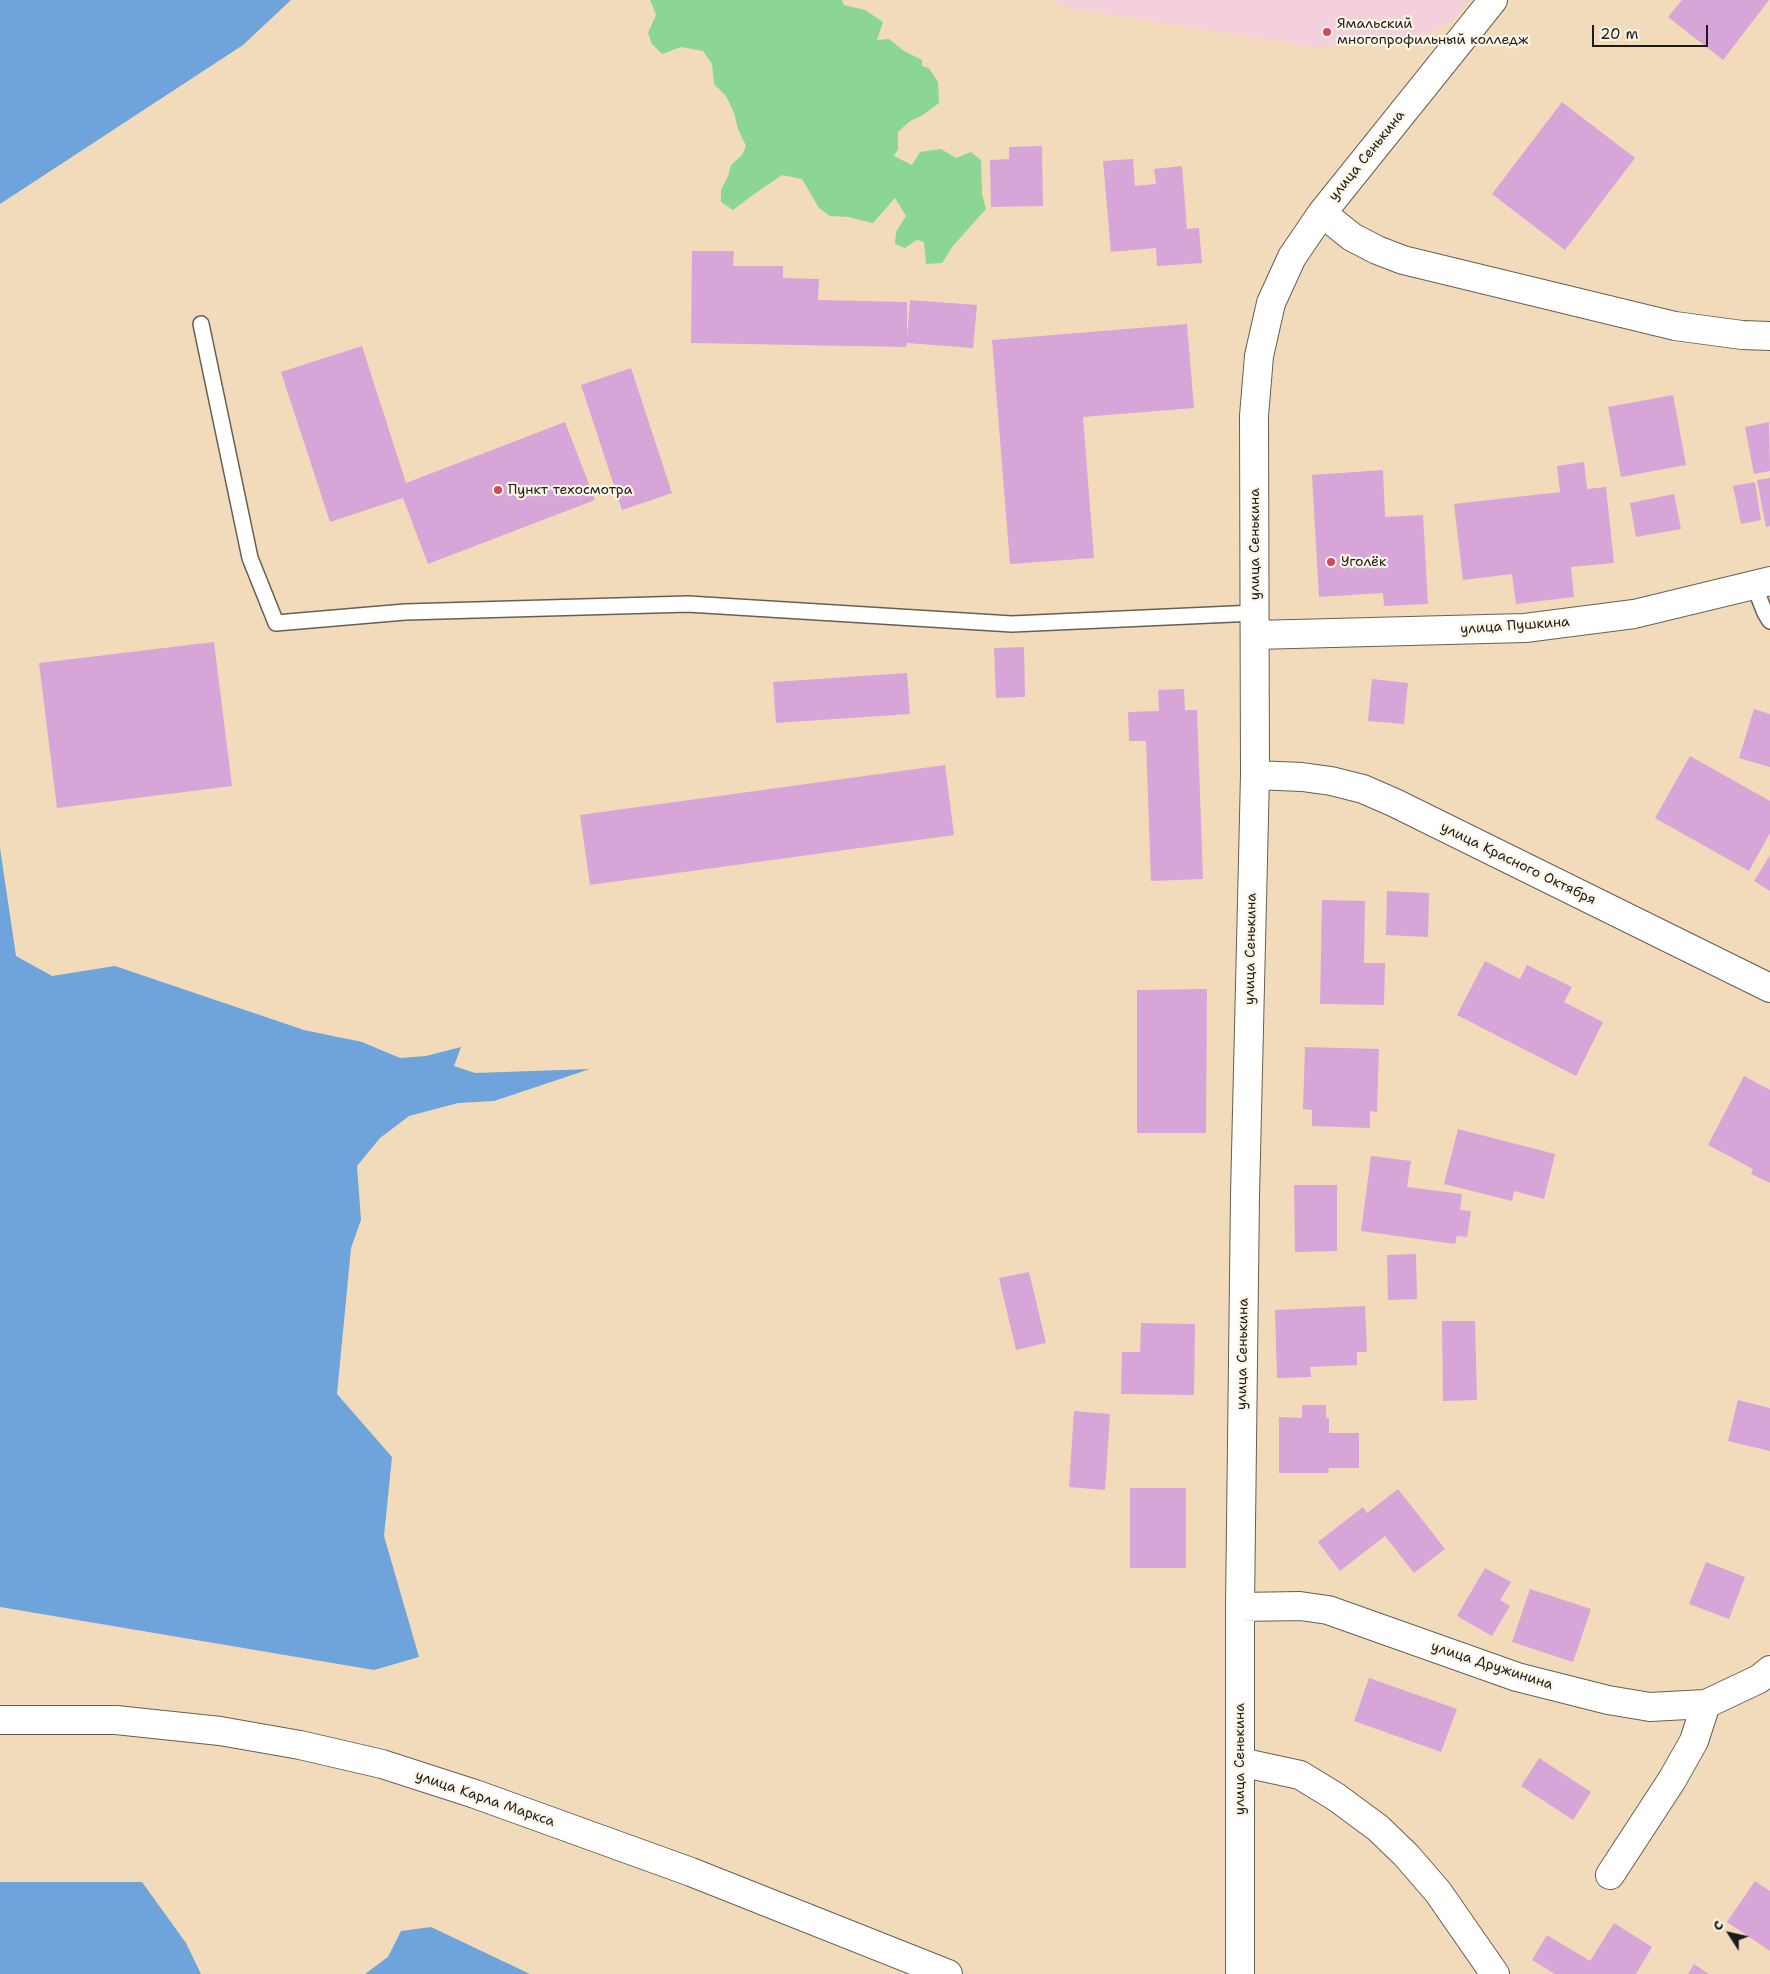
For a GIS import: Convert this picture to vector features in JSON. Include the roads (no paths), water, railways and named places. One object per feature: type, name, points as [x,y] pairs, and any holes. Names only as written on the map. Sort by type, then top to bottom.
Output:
[{"type":"street","name":"улица Сенькина","points":[[1240,1974],[1240,1607],[1245,1187],[1255,775],[1254,416],[1259,356],[1271,303],[1292,257],[1322,213],[1493,0]]},
{"type":"street","points":[[1322,213],[1352,237],[1377,250],[1403,260],[1675,326],[1742,335],[1770,336]]},
{"type":"street","name":"улица Пушкина","points":[[1255,624],[1525,628],[1634,614],[1762,583]]},
{"type":"street","name":"улица Красного Октября","points":[[1255,775],[1302,777],[1331,781],[1363,789],[1770,988]]},
{"type":"street","name":"улица Дружинина","points":[[1240,1607],[1300,1606],[1328,1610],[1517,1677],[1608,1700],[1650,1707],[1706,1704],[1759,1679],[1770,1670]]},
{"type":"street","points":[[1610,1875],[1681,1765],[1694,1741],[1706,1704]]},
{"type":"street","name":"улица Карла Маркса","points":[[0,1720],[116,1720],[220,1731],[300,1745],[382,1764],[475,1794],[636,1852],[948,1974]]},
{"type":"street","points":[[1240,1762],[1300,1775],[1336,1797],[1378,1828],[1406,1855],[1438,1892],[1496,1974]]},
{"type":"lane","points":[[201,324],[250,558],[276,623],[405,612],[688,604],[1012,624],[1255,624]]},
{"type":"lane","points":[[1762,583],[1765,613],[1770,621]]},
{"type":"water","points":[[0,0],[291,0],[243,45],[0,204]]},
{"type":"water","points":[[0,848],[16,956],[52,976],[115,966],[304,1030],[362,1042],[400,1058],[426,1056],[461,1047],[454,1066],[475,1073],[590,1069],[494,1101],[458,1103],[409,1116],[380,1138],[357,1166],[361,1220],[351,1248],[337,1394],[392,1457],[384,1536],[419,1657],[374,1670],[0,1607]]},
{"type":"water","points":[[0,1882],[142,1882],[186,1943],[201,1974],[0,1974]]},
{"type":"water","points":[[431,1927],[530,1974],[365,1974],[388,1957],[401,1931]]},
{"type":"place","name":"Ямальский многопрофильный колледж","points":[[1327,32]]},
{"type":"place","name":"Пункт техосмотра","points":[[498,490]]},
{"type":"place","name":"Уголёк","points":[[1331,562]]}]
